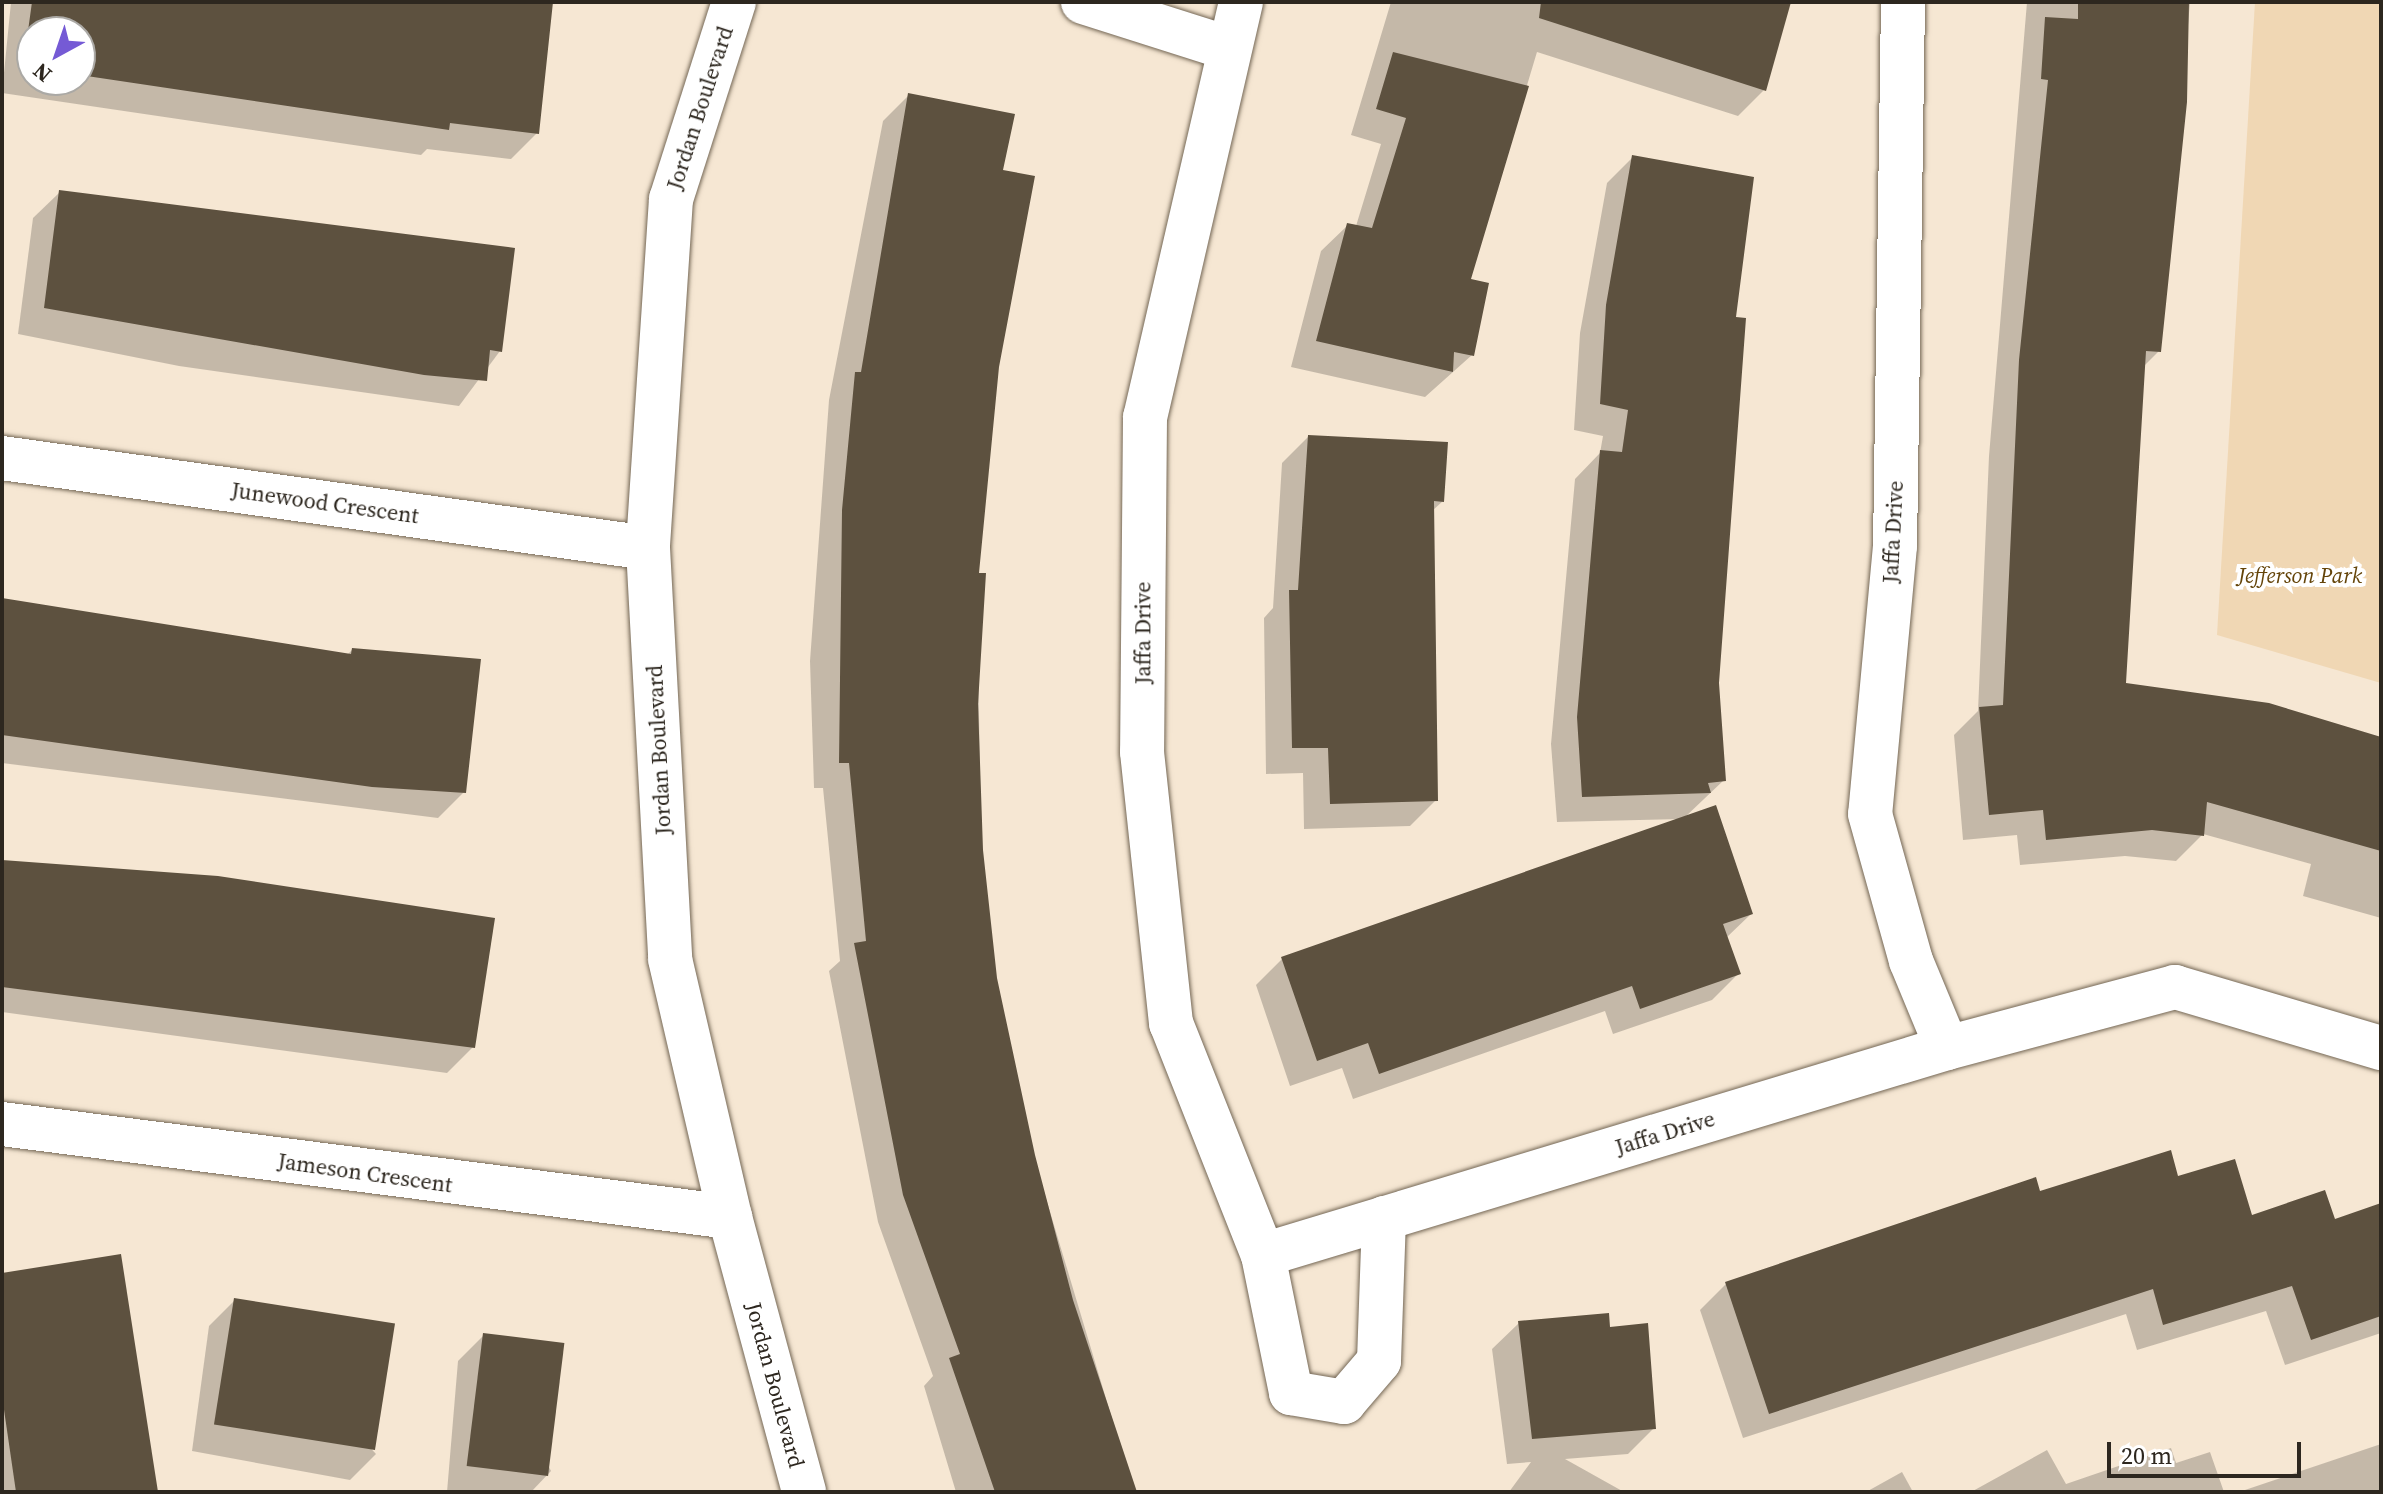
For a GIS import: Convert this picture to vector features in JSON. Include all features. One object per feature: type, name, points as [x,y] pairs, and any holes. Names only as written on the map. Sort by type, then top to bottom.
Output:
[{"type":"street","name":"Jordan Boulevard","points":[[734,2],[671,199],[648,548],[670,959],[730,1217],[804,1492]]},
{"type":"street","points":[[1083,2],[1225,47]]},
{"type":"street","name":"Jaffa Drive","points":[[1241,2],[1225,47],[1145,417],[1142,752],[1171,1023],[1263,1255],[1291,1393],[1344,1402],[1379,1361],[1384,1218]]},
{"type":"street","name":"Jaffa Drive","points":[[1903,2],[1895,546],[1870,814],[1911,961],[1947,1048]]},
{"type":"street","name":"Junewood Crescent","points":[[2,458],[648,548]]},
{"type":"street","name":"Jaffa Drive","points":[[1263,1255],[1947,1048],[2175,987],[2381,1048]]},
{"type":"street","name":"Jameson Crescent","points":[[2,1124],[730,1217]]},
{"type":"green space","name":"Jefferson Park","points":[[2255,2],[2381,2],[2381,683],[2217,635]]},
{"type":"building","points":[[32,2],[553,2],[539,134],[450,123],[449,130],[96,77],[96,16],[30,16]]},
{"type":"building","points":[[1541,2],[1791,2],[1766,91],[1539,18]]},
{"type":"building","points":[[2078,2],[2189,2],[2187,102],[2161,352],[2146,351],[2126,683],[2269,703],[2381,737],[2381,851],[2207,802],[2204,836],[2152,830],[2046,840],[2043,810],[1989,815],[1979,707],[2003,705],[2019,360],[2048,80],[2041,79],[2045,17],[2078,19]]},
{"type":"building","points":[[1393,52],[1529,86],[1471,279],[1489,283],[1474,356],[1454,352],[1453,372],[1316,341],[1347,223],[1372,228],[1406,118],[1376,109]]},
{"type":"building","points":[[908,93],[1015,114],[1003,170],[1035,176],[999,367],[979,573],[986,573],[978,704],[983,850],[997,978],[1035,1155],[1073,1300],[1137,1492],[995,1492],[949,1358],[960,1354],[903,1195],[854,943],[866,941],[849,763],[839,763],[842,510],[855,372],[861,372]]},
{"type":"building","points":[[1632,155],[1754,177],[1736,317],[1746,318],[1719,683],[1726,781],[1708,783],[1711,793],[1582,797],[1577,717],[1600,450],[1622,452],[1628,410],[1600,404],[1606,305]]},
{"type":"building","points":[[59,190],[515,248],[502,352],[490,350],[487,381],[424,375],[44,308]]},
{"type":"building","points":[[1308,435],[1448,442],[1444,502],[1434,501],[1438,801],[1330,804],[1328,748],[1292,748],[1289,590],[1298,590]]},
{"type":"building","points":[[2,598],[351,654],[352,648],[481,659],[466,793],[372,787],[2,735]]},
{"type":"building","points":[[1716,805],[1753,914],[1723,924],[1741,974],[1640,1009],[1632,986],[1379,1074],[1368,1043],[1317,1061],[1281,957]]},
{"type":"building","points":[[2,860],[218,876],[495,918],[475,1048],[2,987]]},
{"type":"building","points":[[2171,1150],[2178,1176],[2235,1159],[2252,1215],[2325,1190],[2335,1219],[2381,1203],[2381,1316],[2311,1340],[2292,1286],[2163,1325],[2153,1289],[1769,1414],[1725,1282],[2036,1177],[2040,1191]]},
{"type":"building","points":[[121,1254],[158,1492],[16,1492],[2,1396],[2,1273]]},
{"type":"building","points":[[234,1298],[395,1323],[375,1450],[214,1424]]},
{"type":"building","points":[[1609,1313],[1610,1327],[1648,1323],[1656,1429],[1532,1439],[1518,1321]]},
{"type":"building","points":[[483,1333],[564,1343],[548,1476],[467,1466]]}]
